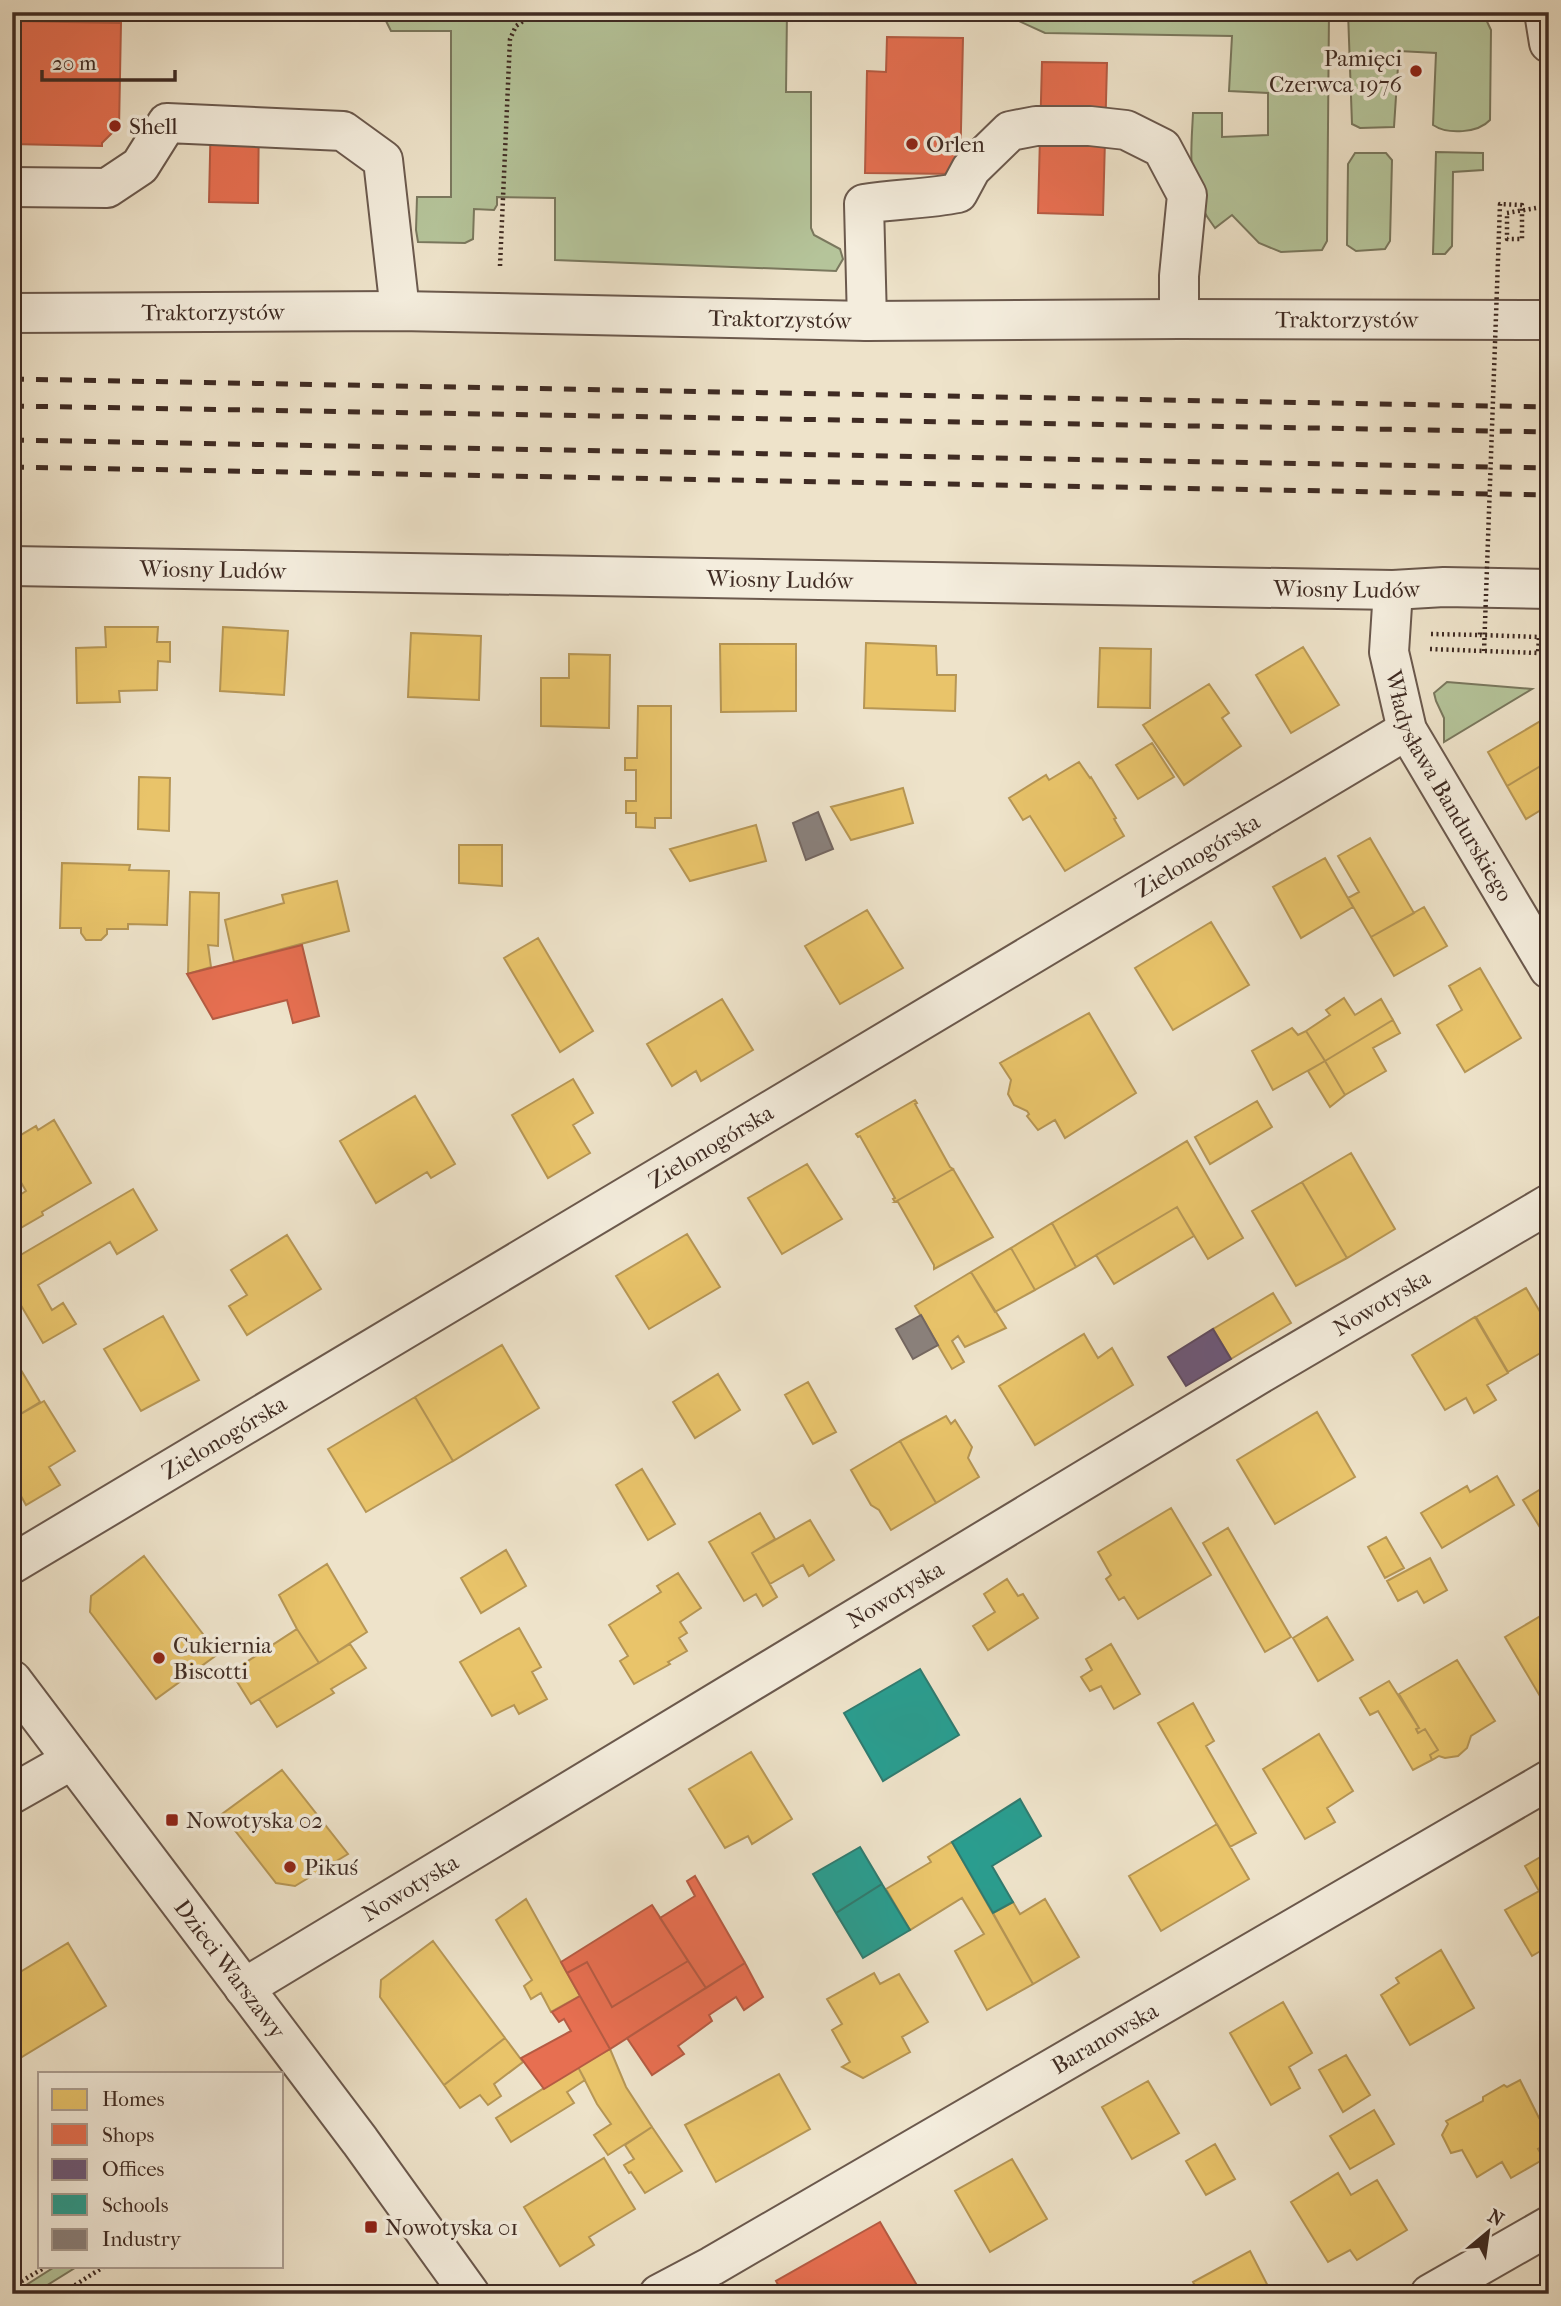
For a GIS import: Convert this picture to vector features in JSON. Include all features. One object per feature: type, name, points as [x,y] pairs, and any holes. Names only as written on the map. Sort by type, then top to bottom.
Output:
[{"type":"street","points":[[1544,12],[1549,43]]},
{"type":"street","points":[[12,187],[107,188],[140,166],[167,123],[343,131],[383,160],[400,311]]},
{"type":"street","points":[[867,321],[864,204],[898,199],[931,199],[958,193],[971,169],[1010,131],[1036,126],[1126,130],[1162,148],[1187,195],[1179,276],[1179,318]]},
{"type":"street","name":"Traktorzystów","points":[[12,313],[400,311],[867,321],[1179,318],[1549,320]]},
{"type":"street","name":"Wiosny Ludów","points":[[12,566],[1393,590],[1444,587],[1549,589]]},
{"type":"street","name":"Władysława Bandurskiego","points":[[1393,590],[1389,652],[1408,730],[1549,969]]},
{"type":"street","name":"Zielonogórska","points":[[12,1564],[1408,730]]},
{"type":"street","name":"Nowotyska","points":[[244,1987],[1258,1375],[1549,1204]]},
{"type":"street","name":"Dzieci Warszawy","points":[[12,1680],[408,2206],[470,2294]]},
{"type":"street","points":[[12,1794],[72,1760]]},
{"type":"street","name":"Baranowska","points":[[659,2294],[736,2252],[1549,1780]]},
{"type":"street","points":[[1430,2294],[1549,2226]]},
{"type":"path","points":[[500,267],[510,39],[516,26],[537,12]]},
{"type":"path","points":[[1484,651],[1500,204],[1522,205],[1522,239],[1507,239],[1507,213],[1536,208]]},
{"type":"path","points":[[1480,608],[1480,635]]},
{"type":"path","points":[[1431,634],[1480,635],[1539,637],[1538,653],[1430,649],[1431,634]]},
{"type":"path","points":[[12,2287],[44,2268]]},
{"type":"path","points":[[61,2294],[102,2268]]},
{"type":"green space","points":[[386,12],[787,12],[786,92],[811,92],[811,228],[814,235],[840,249],[843,259],[836,271],[555,260],[555,198],[497,197],[494,210],[474,209],[473,239],[465,243],[418,242],[417,197],[451,197],[451,31],[391,31],[386,21]]},
{"type":"green space","points":[[999,12],[1329,12],[1327,241],[1322,250],[1281,252],[1259,243],[1232,215],[1215,228],[1199,200],[1192,173],[1193,113],[1222,113],[1222,137],[1268,135],[1268,93],[1229,91],[1232,36],[1045,33]]},
{"type":"green space","points":[[1348,12],[1483,13],[1491,30],[1490,120],[1478,128],[1463,131],[1447,130],[1433,125],[1436,53],[1399,51],[1394,127],[1360,128],[1352,124]]},
{"type":"green space","points":[[1436,152],[1483,153],[1483,170],[1453,172],[1452,246],[1445,254],[1433,254]]},
{"type":"green space","points":[[1355,153],[1386,153],[1392,160],[1390,241],[1385,249],[1356,251],[1347,245],[1348,164]]},
{"type":"green space","points":[[1447,682],[1532,689],[1444,742],[1444,718],[1434,693]]},
{"type":"green space","points":[[53,2268],[75,2268],[33,2294],[12,2294]]},
{"type":"building: Homes","points":[[105,627],[158,627],[157,642],[170,642],[170,662],[158,661],[157,690],[119,691],[120,702],[77,703],[76,648],[106,647]]},
{"type":"building: Homes","points":[[223,627],[288,631],[284,695],[220,691]]},
{"type":"building: Homes","points":[[411,633],[481,636],[479,700],[408,697]]},
{"type":"building: Homes","points":[[866,643],[936,646],[937,675],[956,675],[955,711],[864,708]]},
{"type":"building: Homes","points":[[720,644],[796,644],[796,711],[721,712]]},
{"type":"building: Homes","points":[[1303,647],[1339,705],[1291,733],[1256,675]]},
{"type":"building: Homes","points":[[1100,648],[1151,649],[1150,708],[1098,707]]},
{"type":"building: Homes","points":[[569,654],[610,655],[609,728],[541,726],[541,678],[569,678]]},
{"type":"building: Homes","points":[[1209,684],[1229,713],[1222,718],[1241,746],[1184,785],[1143,725]]},
{"type":"building: Homes","points":[[638,706],[671,706],[671,818],[655,818],[655,828],[636,827],[636,813],[626,813],[626,801],[636,801],[636,770],[625,770],[625,758],[637,758]]},
{"type":"building: Homes","points":[[1549,716],[1549,761],[1507,786],[1488,752]]},
{"type":"building: Homes","points":[[1152,743],[1174,777],[1138,799],[1116,765]]},
{"type":"building: Homes","points":[[1549,761],[1549,805],[1526,819],[1507,786]]},
{"type":"building: Homes","points":[[1079,762],[1116,818],[1114,819],[1124,836],[1065,871],[1030,816],[1023,820],[1009,798],[1046,775],[1049,780]]},
{"type":"building: Homes","points":[[139,777],[170,778],[169,831],[138,829]]},
{"type":"building: Homes","points":[[903,788],[913,823],[851,840],[831,807]]},
{"type":"building: Homes","points":[[756,825],[766,861],[690,881],[670,849]]},
{"type":"building: Homes","points":[[1370,838],[1414,913],[1371,937],[1348,898],[1359,892],[1338,856]]},
{"type":"building: Homes","points":[[459,845],[502,845],[502,886],[459,883]]},
{"type":"building: Homes","points":[[1325,858],[1353,907],[1301,938],[1273,887]]},
{"type":"building: Homes","points":[[62,863],[130,865],[129,870],[169,871],[167,925],[128,924],[128,929],[107,929],[107,934],[101,940],[86,940],[81,928],[60,928]]},
{"type":"building: Homes","points":[[337,881],[349,931],[234,962],[225,920],[284,903],[282,895]]},
{"type":"building: Homes","points":[[190,892],[219,893],[218,946],[208,945],[211,967],[188,974]]},
{"type":"building: Homes","points":[[1424,907],[1447,946],[1394,976],[1371,937]]},
{"type":"building: Homes","points":[[867,910],[903,968],[840,1004],[805,946]]},
{"type":"building: Homes","points":[[1211,922],[1249,985],[1173,1030],[1135,968]]},
{"type":"building: Homes","points":[[538,938],[593,1031],[560,1052],[504,958]]},
{"type":"building: Homes","points":[[1480,968],[1521,1038],[1465,1072],[1437,1025],[1462,1010],[1449,986]]},
{"type":"building: Homes","points":[[1344,998],[1355,1015],[1381,999],[1393,1020],[1325,1061],[1306,1031],[1330,1015],[1326,1010]]},
{"type":"building: Homes","points":[[722,999],[753,1050],[701,1081],[696,1071],[672,1086],[647,1044]]},
{"type":"building: Homes","points":[[1089,1013],[1136,1093],[1065,1138],[1055,1120],[1038,1130],[1027,1116],[1027,1111],[1014,1105],[1008,1094],[1011,1080],[1000,1063]]},
{"type":"building: Homes","points":[[1393,1020],[1400,1033],[1373,1048],[1386,1071],[1345,1095],[1325,1061]]},
{"type":"building: Homes","points":[[1292,1028],[1298,1035],[1306,1031],[1325,1061],[1273,1090],[1252,1051]]},
{"type":"building: Homes","points":[[1325,1061],[1345,1095],[1330,1107],[1308,1071]]},
{"type":"building: Homes","points":[[573,1079],[593,1113],[573,1125],[590,1153],[548,1178],[512,1115]]},
{"type":"building: Homes","points":[[415,1096],[455,1164],[431,1178],[427,1172],[376,1203],[340,1141]]},
{"type":"building: Homes","points":[[915,1100],[953,1169],[895,1202],[860,1136],[856,1134]]},
{"type":"building: Homes","points":[[1257,1101],[1272,1127],[1210,1164],[1195,1137]]},
{"type":"building: Homes","points":[[54,1120],[91,1183],[12,1233],[12,1200],[26,1191],[12,1167],[12,1145],[18,1142],[16,1138],[36,1126],[38,1130]]},
{"type":"building: Homes","points":[[1187,1141],[1243,1238],[1208,1259],[1177,1207],[1076,1267],[1052,1223]]},
{"type":"building: Homes","points":[[1351,1153],[1395,1229],[1347,1258],[1302,1182]]},
{"type":"building: Homes","points":[[807,1164],[842,1219],[782,1254],[748,1198]]},
{"type":"building: Homes","points":[[953,1169],[993,1237],[934,1269],[898,1202],[895,1202]]},
{"type":"building: Homes","points":[[1302,1182],[1347,1258],[1296,1286],[1252,1211]]},
{"type":"building: Homes","points":[[133,1189],[157,1230],[117,1254],[110,1242],[38,1285],[52,1310],[63,1303],[76,1324],[43,1343],[12,1290],[12,1260]]},
{"type":"building: Homes","points":[[1177,1207],[1194,1236],[1114,1284],[1096,1255]]},
{"type":"building: Homes","points":[[1052,1223],[1076,1267],[1035,1290],[1011,1248]]},
{"type":"building: Homes","points":[[687,1234],[720,1287],[649,1329],[616,1276]]},
{"type":"building: Homes","points":[[287,1235],[321,1289],[247,1335],[229,1306],[247,1295],[231,1270]]},
{"type":"building: Homes","points":[[1011,1248],[1035,1290],[995,1312],[971,1272]]},
{"type":"building: Homes","points":[[971,1272],[1006,1328],[965,1347],[958,1336],[952,1341],[964,1362],[952,1369],[915,1306]]},
{"type":"building: Homes","points":[[1526,1288],[1549,1327],[1549,1348],[1508,1372],[1476,1317]]},
{"type":"building: Homes","points":[[1273,1293],[1291,1323],[1231,1359],[1213,1329]]},
{"type":"building: Homes","points":[[163,1316],[199,1380],[141,1411],[104,1349]]},
{"type":"building: Homes","points":[[1475,1317],[1508,1373],[1487,1385],[1496,1400],[1474,1413],[1466,1398],[1445,1410],[1412,1355]]},
{"type":"building: Homes","points":[[1084,1334],[1098,1358],[1112,1348],[1133,1385],[1035,1445],[999,1386]]},
{"type":"building: Homes","points":[[502,1345],[539,1408],[453,1461],[415,1397]]},
{"type":"building: Homes","points":[[12,1355],[40,1402],[12,1419]]},
{"type":"building: Homes","points":[[718,1374],[740,1410],[695,1438],[673,1402]]},
{"type":"building: Homes","points":[[808,1382],[836,1432],[813,1444],[785,1395]]},
{"type":"building: Homes","points":[[415,1397],[453,1461],[366,1512],[328,1449]]},
{"type":"building: Homes","points":[[44,1401],[75,1451],[49,1467],[60,1485],[26,1505],[16,1487],[12,1486],[12,1419]]},
{"type":"building: Homes","points":[[1317,1412],[1355,1477],[1275,1524],[1237,1460]]},
{"type":"building: Homes","points":[[946,1416],[951,1424],[955,1420],[972,1447],[968,1458],[979,1477],[936,1503],[900,1441]]},
{"type":"building: Homes","points":[[900,1441],[936,1503],[891,1530],[879,1510],[871,1505],[851,1470]]},
{"type":"building: Homes","points":[[642,1469],[675,1524],[648,1540],[616,1485]]},
{"type":"building: Homes","points":[[1497,1476],[1514,1505],[1442,1548],[1421,1513],[1467,1486],[1470,1492]]},
{"type":"building: Homes","points":[[1549,1484],[1549,1542],[1523,1500]]},
{"type":"building: Homes","points":[[1171,1508],[1211,1575],[1138,1619],[1124,1597],[1119,1600],[1106,1579],[1111,1575],[1098,1552]]},
{"type":"building: Homes","points":[[760,1513],[775,1539],[752,1553],[777,1597],[763,1606],[756,1594],[744,1601],[709,1542]]},
{"type":"building: Homes","points":[[810,1520],[834,1560],[809,1576],[803,1565],[770,1584],[752,1553]]},
{"type":"building: Homes","points":[[1228,1528],[1291,1637],[1265,1652],[1203,1543]]},
{"type":"building: Homes","points":[[1386,1537],[1404,1568],[1385,1578],[1368,1547]]},
{"type":"building: Homes","points":[[506,1550],[526,1586],[481,1613],[461,1578]]},
{"type":"building: Homes","points":[[144,1556],[218,1654],[156,1699],[90,1612],[91,1596]]},
{"type":"building: Homes","points":[[1430,1558],[1447,1590],[1424,1603],[1417,1591],[1398,1601],[1387,1581]]},
{"type":"building: Homes","points":[[327,1564],[367,1632],[319,1663],[279,1595]]},
{"type":"building: Homes","points":[[678,1573],[701,1608],[680,1622],[687,1633],[679,1638],[687,1651],[634,1684],[620,1661],[628,1656],[609,1625],[661,1592],[657,1586]]},
{"type":"building: Homes","points":[[1007,1579],[1018,1596],[1023,1594],[1038,1618],[988,1650],[973,1626],[995,1612],[984,1594]]},
{"type":"building: Homes","points":[[1549,1611],[1549,1707],[1547,1708],[1505,1637]]},
{"type":"building: Homes","points":[[1327,1617],[1353,1660],[1318,1681],[1293,1638]]},
{"type":"building: Homes","points":[[519,1628],[541,1667],[532,1672],[547,1699],[519,1714],[514,1705],[492,1716],[460,1662]]},
{"type":"building: Homes","points":[[297,1629],[319,1663],[251,1704],[231,1672]]},
{"type":"building: Homes","points":[[350,1644],[366,1668],[331,1689],[334,1693],[277,1727],[259,1699]]},
{"type":"building: Homes","points":[[1111,1644],[1140,1694],[1114,1709],[1101,1686],[1090,1691],[1081,1677],[1092,1670],[1086,1659]]},
{"type":"building: Homes","points":[[1457,1660],[1495,1721],[1471,1736],[1467,1748],[1458,1756],[1439,1756],[1432,1760],[1430,1755],[1438,1750],[1425,1729],[1418,1733],[1416,1729],[1419,1728],[1399,1694]]},
{"type":"building: Homes","points":[[1389,1681],[1419,1728],[1416,1729],[1418,1733],[1425,1729],[1438,1750],[1430,1755],[1432,1760],[1413,1770],[1378,1711],[1370,1715],[1360,1698]]},
{"type":"building: Homes","points":[[1193,1703],[1214,1741],[1206,1746],[1256,1833],[1230,1847],[1158,1723]]},
{"type":"building: Homes","points":[[1319,1734],[1353,1791],[1327,1808],[1335,1822],[1305,1839],[1263,1769]]},
{"type":"building: Homes","points":[[751,1752],[792,1819],[752,1844],[748,1836],[725,1848],[689,1789]]},
{"type":"building: Homes","points":[[282,1770],[348,1854],[295,1886],[276,1883],[222,1814]]},
{"type":"building: Homes","points":[[1217,1824],[1249,1879],[1161,1931],[1129,1876]]},
{"type":"building: Homes","points":[[952,1842],[1033,1984],[987,2010],[955,1951],[984,1934],[962,1898],[910,1930],[886,1889],[931,1862],[928,1857]]},
{"type":"building: Homes","points":[[1549,1852],[1549,1946],[1532,1956],[1505,1910],[1539,1891],[1525,1866]]},
{"type":"building: Homes","points":[[526,1899],[580,1996],[551,2012],[541,1993],[531,1999],[524,1986],[532,1980],[496,1920]]},
{"type":"building: Homes","points":[[1045,1899],[1079,1957],[1033,1984],[993,1913],[1013,1902],[1020,1914]]},
{"type":"building: Homes","points":[[433,1941],[505,2038],[444,2085],[380,1997],[381,1980]]},
{"type":"building: Homes","points":[[68,1943],[106,2006],[12,2063],[12,1977]]},
{"type":"building: Homes","points":[[1441,1950],[1474,2008],[1410,2045],[1381,1995],[1399,1983],[1396,1978]]},
{"type":"building: Homes","points":[[874,1973],[880,1984],[899,1974],[928,2022],[902,2037],[910,2052],[863,2078],[842,2067],[850,2062],[832,2030],[842,2024],[827,1999]]},
{"type":"building: Homes","points":[[1283,2002],[1312,2053],[1289,2067],[1300,2088],[1271,2105],[1230,2033]]},
{"type":"building: Homes","points":[[505,2038],[523,2062],[494,2084],[501,2096],[488,2105],[480,2095],[460,2108],[444,2085]]},
{"type":"building: Homes","points":[[610,2049],[626,2087],[652,2127],[608,2155],[594,2135],[611,2124],[578,2067]]},
{"type":"building: Homes","points":[[1346,2055],[1370,2095],[1343,2112],[1319,2070]]},
{"type":"building: Homes","points":[[578,2067],[585,2080],[567,2092],[574,2103],[511,2142],[496,2118]]},
{"type":"building: Homes","points":[[779,2074],[810,2129],[716,2182],[685,2125]]},
{"type":"building: Homes","points":[[1520,2080],[1539,2118],[1549,2131],[1549,2143],[1538,2149],[1544,2159],[1511,2178],[1502,2162],[1477,2177],[1462,2150],[1451,2153],[1442,2135],[1448,2124],[1446,2121],[1483,2101],[1483,2097],[1504,2085],[1507,2087]]},
{"type":"building: Homes","points":[[1148,2081],[1179,2133],[1132,2159],[1102,2107]]},
{"type":"building: Homes","points":[[1374,2110],[1394,2144],[1350,2169],[1330,2136]]},
{"type":"building: Homes","points":[[652,2127],[682,2171],[645,2193],[624,2165],[634,2159],[625,2145]]},
{"type":"building: Homes","points":[[1215,2144],[1235,2179],[1206,2195],[1186,2161]]},
{"type":"building: Homes","points":[[604,2158],[635,2209],[589,2237],[594,2245],[560,2266],[524,2207]]},
{"type":"building: Homes","points":[[1012,2159],[1047,2219],[990,2252],[955,2191]]},
{"type":"building: Homes","points":[[1338,2173],[1351,2195],[1377,2180],[1407,2230],[1357,2260],[1350,2250],[1328,2262],[1291,2202]]},
{"type":"building: Homes","points":[[1250,2251],[1272,2294],[1199,2294],[1193,2282]]},
{"type":"building: Shops","points":[[12,21],[121,23],[119,129],[102,143],[102,146],[12,144]]},
{"type":"building: Shops","points":[[887,37],[963,38],[960,174],[865,173],[867,71],[886,72]]},
{"type":"building: Shops","points":[[1042,62],[1107,63],[1103,215],[1038,213]]},
{"type":"building: Shops","points":[[211,111],[259,111],[258,203],[209,202]]},
{"type":"building: Shops","points":[[302,945],[319,1016],[293,1023],[287,1000],[213,1019],[187,974]]},
{"type":"building: Shops","points":[[695,1876],[745,1963],[706,1988],[660,1918],[695,1896],[687,1881]]},
{"type":"building: Shops","points":[[652,1905],[688,1961],[612,2007],[587,1962],[567,1973],[561,1962]]},
{"type":"building: Shops","points":[[688,1961],[706,1988],[610,2049],[567,1973],[587,1962],[612,2007]]},
{"type":"building: Shops","points":[[745,1963],[763,1997],[744,2010],[736,1997],[709,2015],[712,2021],[678,2046],[684,2054],[652,2075],[627,2038]]},
{"type":"building: Shops","points":[[580,1996],[610,2049],[544,2089],[521,2058],[571,2031],[564,2019],[559,2022],[552,2012]]},
{"type":"building: Shops","points":[[880,2222],[922,2294],[783,2294],[776,2281]]},
{"type":"building: Offices","points":[[1213,1329],[1231,1359],[1186,1386],[1168,1357]]},
{"type":"building: Schools","points":[[920,1669],[959,1735],[883,1781],[844,1713]]},
{"type":"building: Schools","points":[[1020,1799],[1041,1836],[992,1866],[1013,1902],[993,1913],[952,1842]]},
{"type":"building: Schools","points":[[860,1847],[882,1884],[836,1913],[813,1874]]},
{"type":"building: Schools","points":[[882,1884],[910,1930],[863,1958],[836,1913]]},
{"type":"building: Industry","points":[[818,812],[833,849],[806,860],[793,823]]},
{"type":"building: Industry","points":[[921,1315],[938,1345],[913,1359],[896,1329]]},
{"type":"railway","points":[[12,379],[1549,407]]},
{"type":"railway","points":[[12,406],[1549,432]]},
{"type":"railway","points":[[12,440],[1549,468]]},
{"type":"railway","points":[[12,467],[1549,495]]},
{"type":"place","name":"Pamięci Czerwca 1976","points":[[1416,71]]},
{"type":"place","name":"Shell","points":[[115,126]]},
{"type":"place","name":"Orlen","points":[[912,144]]},
{"type":"place","name":"Cukiernia Biscotti","points":[[159,1658]]},
{"type":"place","name":"Nowotyska 02","points":[[172,1820]]},
{"type":"place","name":"Pikuś","points":[[290,1867]]},
{"type":"place","name":"Nowotyska 01","points":[[371,2227]]}]
